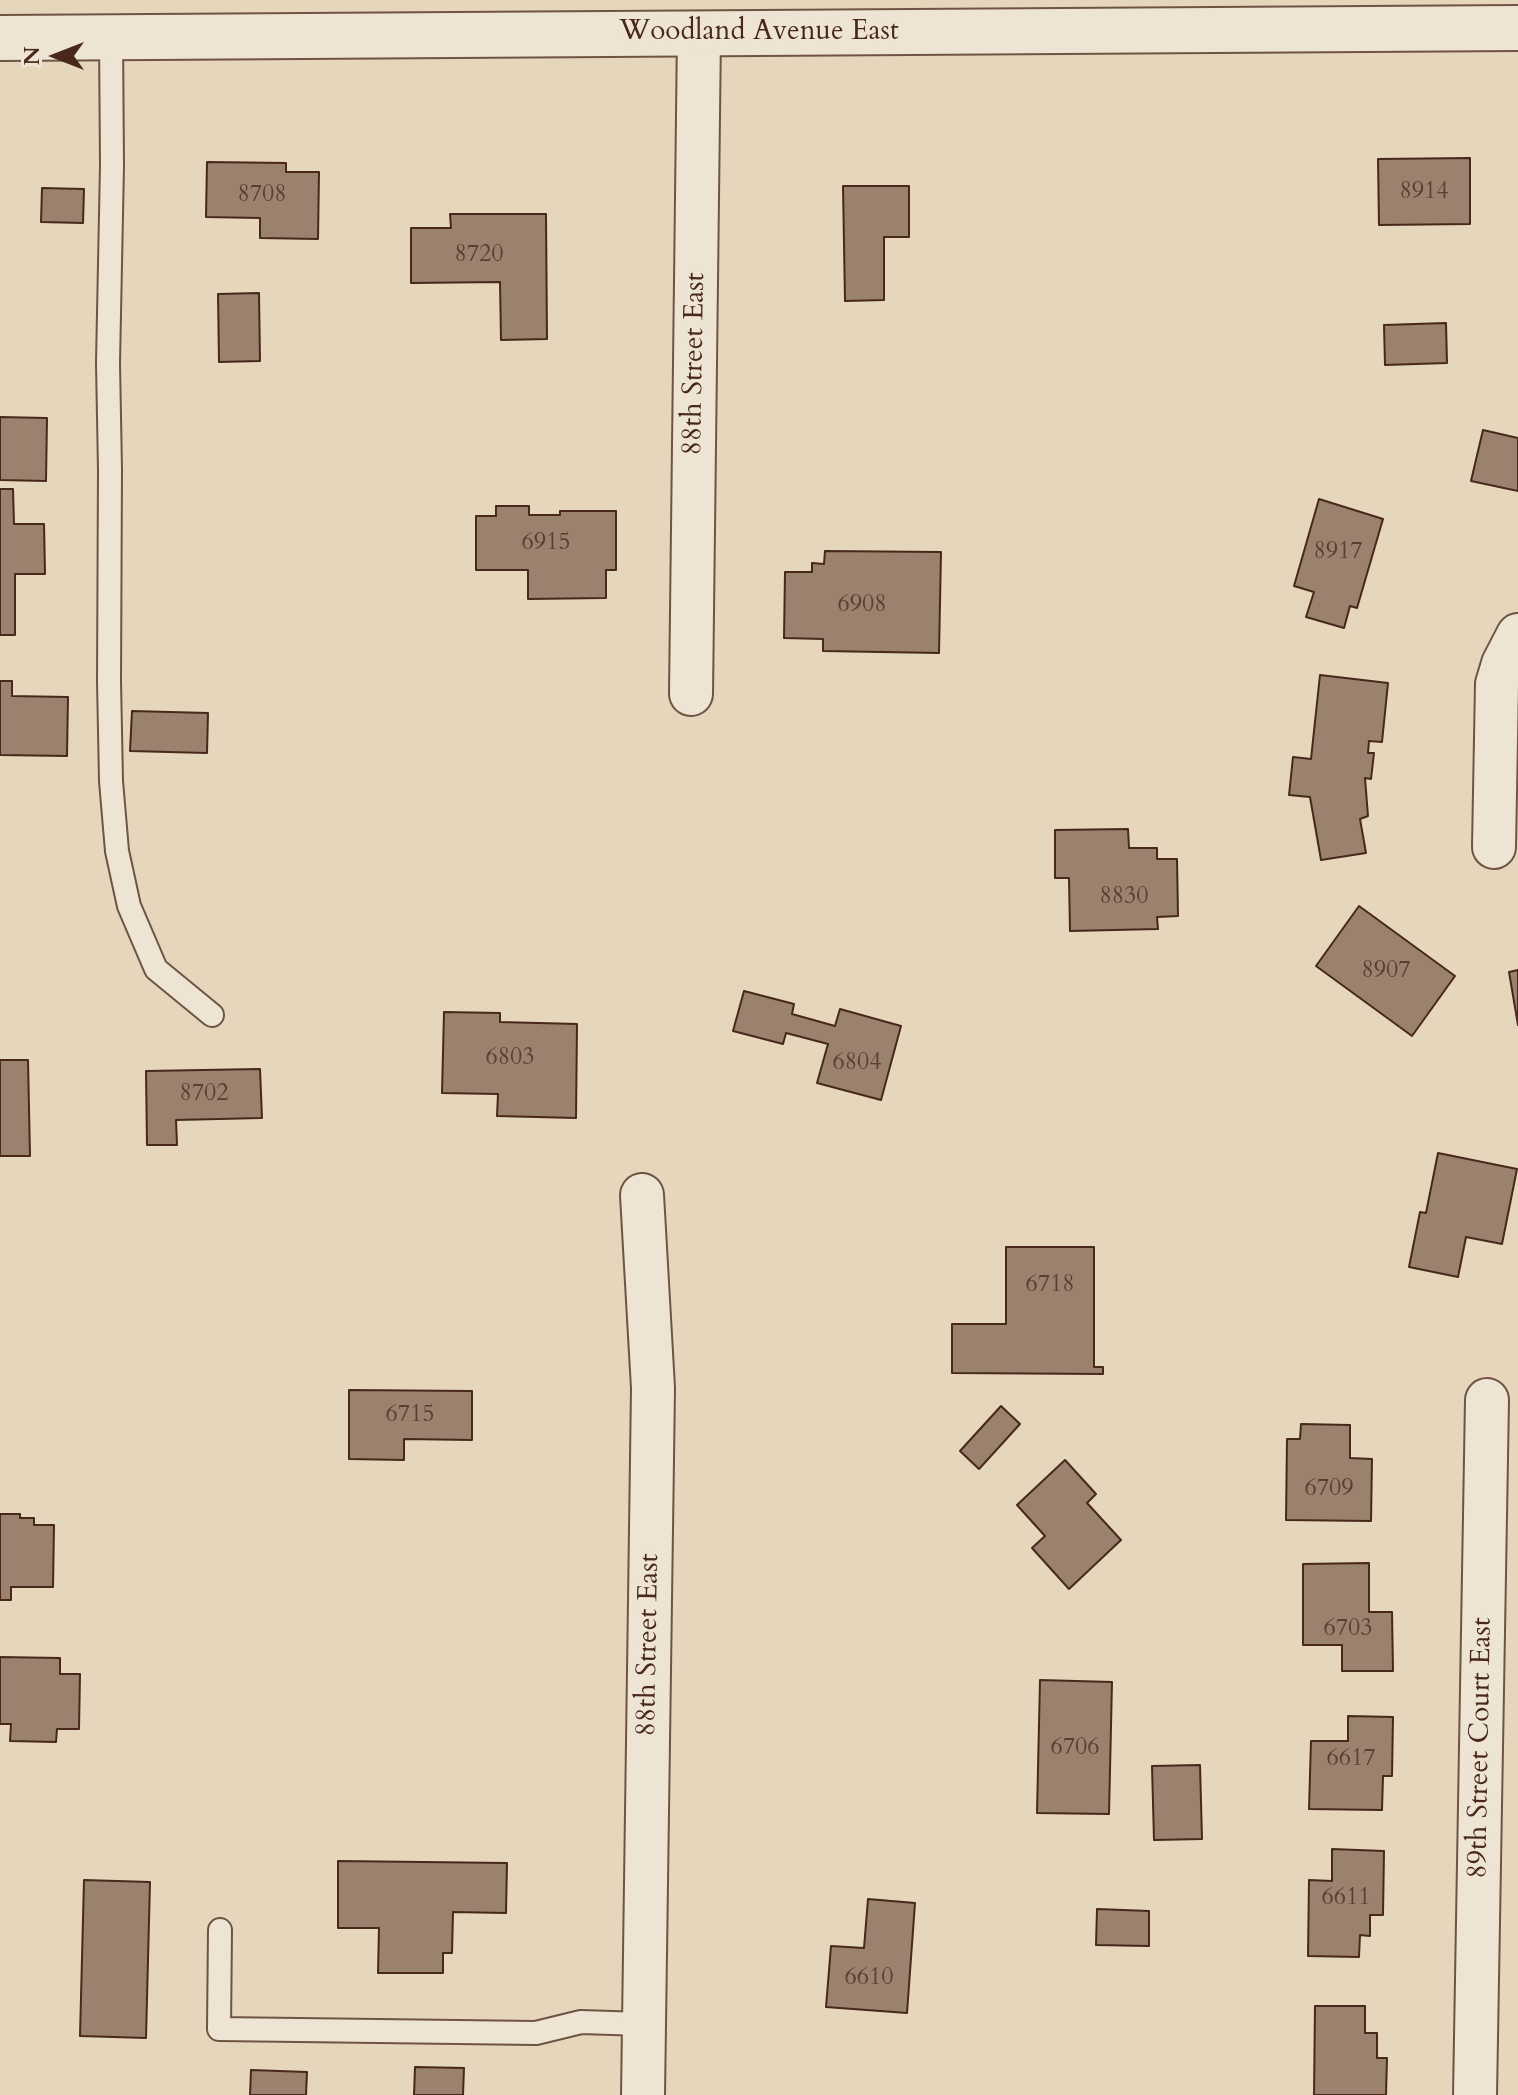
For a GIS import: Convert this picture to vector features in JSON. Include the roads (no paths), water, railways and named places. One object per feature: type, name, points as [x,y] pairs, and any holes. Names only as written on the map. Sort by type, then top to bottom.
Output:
[{"type":"street","name":"Woodland Avenue East","points":[[0,38],[1518,28]]},
{"type":"street","name":"88th Street East","points":[[691,694],[699,33]]},
{"type":"street","points":[[1494,847],[1497,684],[1518,635]]},
{"type":"street","name":"88th Street East","points":[[642,1195],[653,1388],[643,2095]]},
{"type":"street","name":"89th Street Court East","points":[[1475,2095],[1487,1400]]},
{"type":"lane","points":[[111,37],[109,681],[111,781],[117,851],[129,906],[156,969],[212,1015]]},
{"type":"lane","points":[[220,1930],[219,2029],[536,2033],[581,2022],[643,2024]]}]
